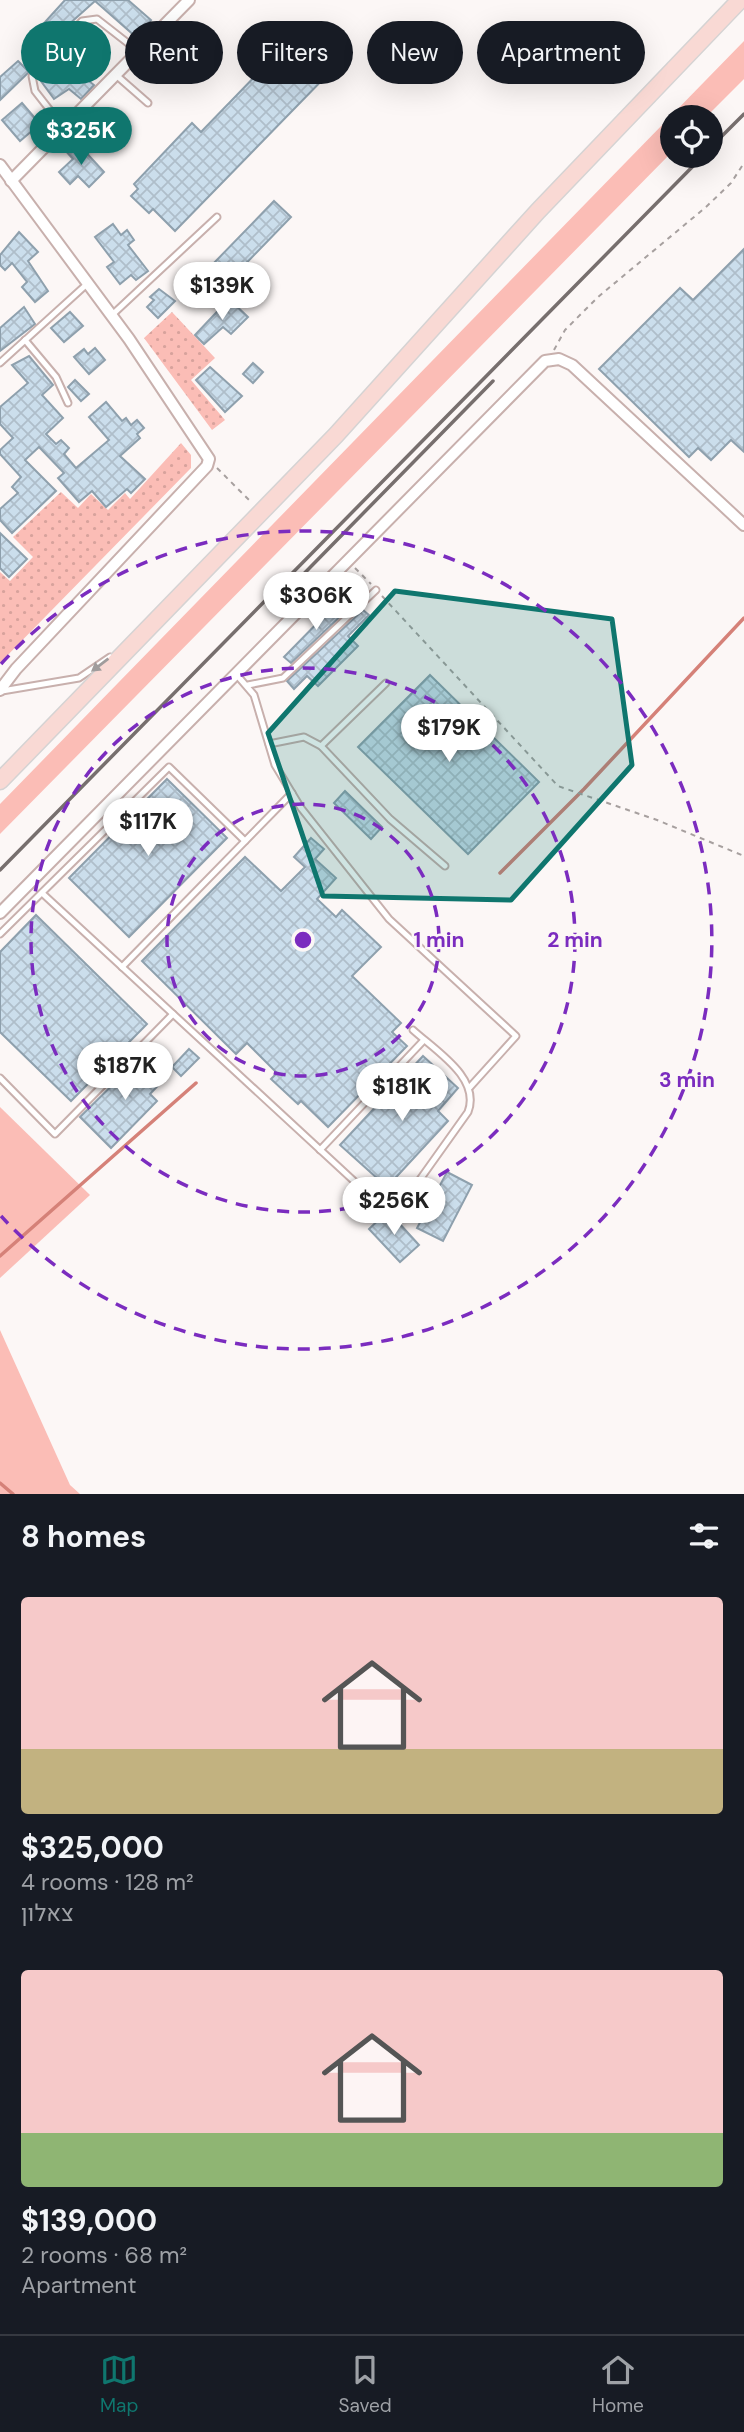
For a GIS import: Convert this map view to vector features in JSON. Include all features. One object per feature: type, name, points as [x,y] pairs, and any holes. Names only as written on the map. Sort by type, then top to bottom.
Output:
[{"type":"main road","points":[[0,781],[336,435],[538,211],[740,0]]},
{"type":"street","points":[[168,21],[189,0]]},
{"type":"street","points":[[12,181],[125,65]]},
{"type":"street","points":[[0,165],[112,316],[209,459],[207,466],[16,669],[0,691]]},
{"type":"street","points":[[0,913],[539,365],[552,359],[572,365],[744,525]]},
{"type":"lane","points":[[63,128],[35,91],[32,76],[82,21],[97,19],[125,41]]},
{"type":"lane","points":[[116,75],[148,103]]},
{"type":"lane","points":[[112,316],[217,217]]},
{"type":"lane","points":[[0,363],[87,284]]},
{"type":"lane","points":[[25,340],[56,377],[68,402]]},
{"type":"lane","points":[[248,685],[282,678],[376,590]]},
{"type":"lane","points":[[0,691],[66,681],[87,674],[155,623]]},
{"type":"lane","points":[[236,674],[248,685],[275,765],[292,793],[389,919],[516,1036],[470,1087]]},
{"type":"lane","points":[[321,746],[386,683]]},
{"type":"lane","points":[[269,744],[304,737],[321,746],[390,819],[445,866]]},
{"type":"lane","points":[[0,934],[169,767],[244,841]]},
{"type":"lane","points":[[122,967],[292,793]]},
{"type":"lane","points":[[42,893],[368,1194],[385,1201],[398,1200],[411,1192],[468,1112],[473,1099],[470,1087],[457,1070],[413,1030]]},
{"type":"lane","points":[[0,1078],[55,1134],[173,1014]]},
{"type":"lane","points":[[320,1150],[424,1040]]},
{"type":"path","points":[[552,359],[555,344],[565,330],[598,297],[706,207],[731,183],[744,163]]},
{"type":"path","points":[[209,459],[261,513]]},
{"type":"path","points":[[348,559],[558,786],[657,820],[744,856]]},
{"type":"highlighted area","points":[[395,591],[612,619],[632,765],[511,900],[323,896],[268,733]]},
{"type":"shaded area","points":[[744,41],[744,79],[718,105],[682,105]]},
{"type":"shaded area","points":[[660,127],[660,164],[0,834],[0,804]]},
{"type":"shaded area","points":[[172,312],[215,358],[191,380],[225,420],[212,430],[144,338]]},
{"type":"shaded area","points":[[181,443],[191,455],[191,468],[0,663],[0,572],[10,581],[33,557],[13,537],[61,492],[78,508],[91,494],[108,510],[125,493],[130,499]]},
{"type":"shaded area","points":[[0,1107],[90,1195],[0,1278]]},
{"type":"shaded area","points":[[0,1330],[70,1485],[80,1494],[0,1494]]},
{"type":"building","points":[[65,0],[128,0],[151,20],[125,21],[125,27],[95,1],[73,21],[46,21]]},
{"type":"building","points":[[18,61],[21,64],[21,80],[0,100],[0,77]]},
{"type":"building","points":[[43,84],[94,85],[81,99],[69,89],[54,99]]},
{"type":"building","points":[[248,84],[318,84],[175,231],[153,209],[149,213],[131,196],[138,189],[134,184],[192,123],[201,132]]},
{"type":"building","points":[[22,103],[40,124],[20,141],[2,120]]},
{"type":"building","points":[[70,143],[78,150],[81,147],[104,172],[89,187],[78,176],[70,184],[59,172],[73,159],[64,149]]},
{"type":"building","points":[[274,201],[291,217],[228,282],[211,266]]},
{"type":"building","points":[[113,224],[121,235],[127,230],[134,240],[128,245],[148,271],[136,280],[131,275],[120,284],[107,267],[114,262],[95,237]]},
{"type":"building","points":[[19,232],[38,252],[28,261],[48,291],[35,302],[22,287],[27,282],[12,263],[5,270],[0,265],[0,255]]},
{"type":"building","points":[[744,249],[744,452],[731,440],[711,460],[698,448],[689,457],[599,369],[680,288],[693,300]]},
{"type":"building","points":[[159,289],[175,301],[158,318],[147,307],[154,300],[150,297]]},
{"type":"building","points":[[229,299],[248,317],[231,334],[223,327],[204,344],[195,335]]},
{"type":"building","points":[[24,307],[35,324],[0,351],[0,328]]},
{"type":"building","points":[[70,312],[83,326],[64,342],[51,328]]},
{"type":"building","points":[[95,348],[105,360],[89,374],[74,357],[84,349],[88,354]]},
{"type":"building","points":[[29,356],[53,385],[42,395],[63,418],[46,434],[56,444],[61,440],[69,448],[64,454],[76,468],[109,440],[89,417],[106,402],[122,421],[126,418],[131,425],[137,420],[144,428],[137,434],[140,438],[120,456],[145,479],[131,493],[127,489],[106,507],[92,491],[79,502],[58,478],[64,473],[39,447],[25,460],[56,491],[12,533],[0,520],[0,509],[18,493],[12,487],[21,477],[0,454],[0,450],[13,438],[0,424],[0,407],[28,383],[12,365]]},
{"type":"building","points":[[253,363],[263,372],[253,383],[243,374]]},
{"type":"building","points":[[210,367],[242,396],[225,412],[196,380]]},
{"type":"building","points":[[75,380],[89,394],[81,401],[68,387]]},
{"type":"building","points":[[0,533],[27,559],[9,577],[0,568]]},
{"type":"building","points":[[337,603],[346,611],[291,663],[284,657]]},
{"type":"building","points":[[363,610],[369,615],[348,636],[358,646],[318,686],[307,676],[294,689],[287,681]]},
{"type":"building","points":[[430,675],[539,782],[468,854],[358,747]]},
{"type":"building","points":[[167,779],[227,838],[129,937],[69,878]]},
{"type":"building","points":[[345,791],[382,827],[371,839],[334,803]]},
{"type":"building","points":[[311,838],[324,849],[315,859],[336,878],[317,899],[336,917],[342,910],[381,947],[352,976],[401,1023],[392,1032],[407,1046],[328,1127],[301,1101],[298,1104],[271,1079],[277,1073],[247,1043],[236,1054],[142,961],[245,857],[281,891],[305,867],[294,857]]},
{"type":"building","points":[[36,915],[147,1024],[71,1101],[0,1032],[0,952]]},
{"type":"building","points":[[189,1049],[199,1058],[181,1076],[172,1067]]},
{"type":"building","points":[[144,1054],[167,1076],[150,1094],[157,1101],[111,1148],[80,1117]]},
{"type":"building","points":[[423,1056],[458,1088],[438,1111],[448,1121],[387,1187],[340,1145]]},
{"type":"building","points":[[447,1172],[472,1185],[443,1241],[417,1228]]},
{"type":"building","points":[[388,1211],[419,1245],[400,1262],[369,1229]]},
{"type":"waterway","points":[[500,873],[584,789],[744,618]]},
{"type":"waterway","points":[[0,1256],[196,1083]]},
{"type":"waterway","points":[[0,1483],[13,1494]]},
{"type":"railway","points":[[723,135],[744,114]]},
{"type":"railway","points":[[0,870],[691,168]]},
{"type":"railway","points":[[284,594],[493,381]]}]
